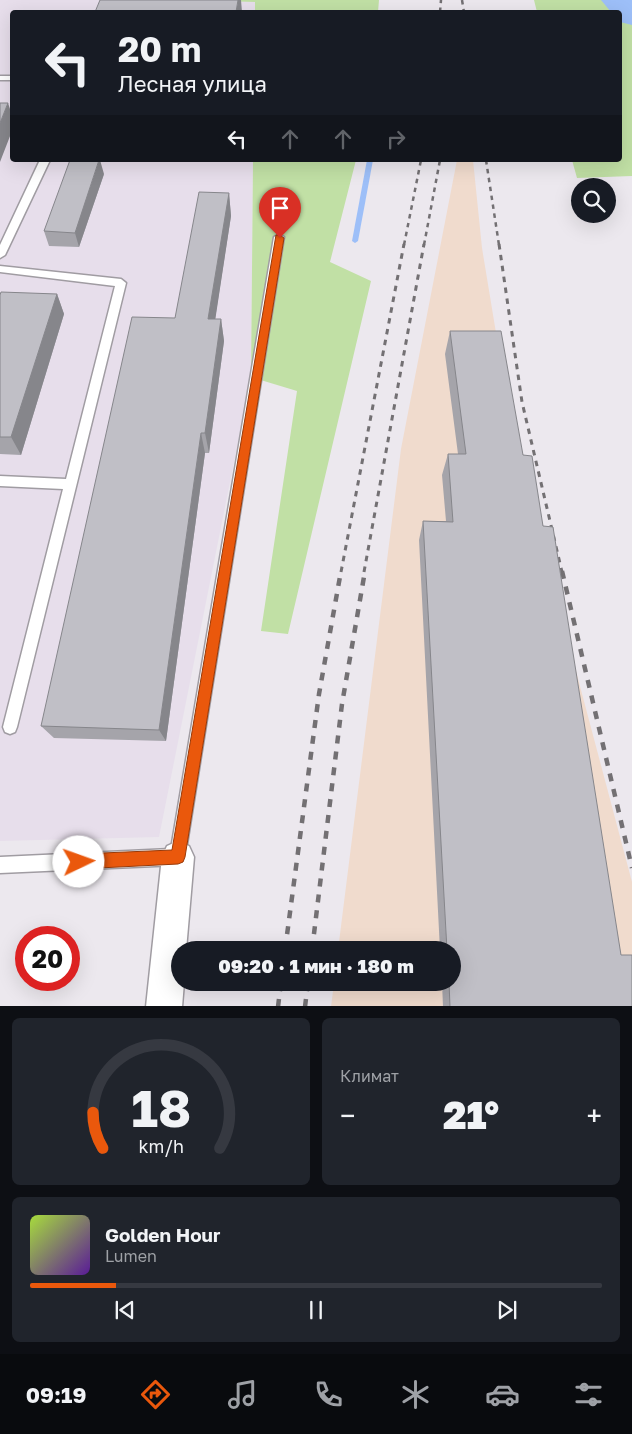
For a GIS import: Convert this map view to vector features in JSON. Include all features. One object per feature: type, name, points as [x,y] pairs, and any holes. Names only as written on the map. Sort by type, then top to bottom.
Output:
[{"type":"street","points":[[164,1006],[178,857]]},
{"type":"lane","points":[[0,255],[45,162]]},
{"type":"lane","points":[[0,865],[178,857],[280,238]]},
{"type":"lane","points":[[0,269],[121,283],[10,727]]},
{"type":"lane","points":[[0,481],[71,484]]},
{"type":"shaded area","points":[[0,0],[255,0],[255,10],[10,10],[10,162],[253,162],[251,377],[159,837],[0,841]]},
{"type":"shaded area","points":[[457,162],[473,162],[482,248],[512,430],[632,882],[632,1006],[331,1006],[333,991],[461,991],[461,941],[339,941],[401,449]]},
{"type":"green space","points":[[187,0],[379,0],[378,10],[255,10],[255,2]]},
{"type":"green space","points":[[534,0],[632,0],[632,176],[577,178],[573,162],[622,162],[622,10],[536,10]]},
{"type":"green space","points":[[253,162],[355,162],[330,262],[371,281],[288,634],[261,631],[297,391],[251,377]]},
{"type":"building","points":[[100,0],[238,0],[236,10],[96,10]]},
{"type":"building","points":[[0,103],[8,103],[0,123]]},
{"type":"building","points":[[69,162],[98,162],[75,233],[44,231]]},
{"type":"building","points":[[199,192],[229,193],[208,319],[221,319],[205,433],[201,433],[159,730],[41,726],[132,317],[175,318]]},
{"type":"building","points":[[1,292],[57,294],[11,437],[0,437]]},
{"type":"building","points":[[450,331],[501,331],[523,455],[532,456],[543,526],[553,527],[621,955],[632,955],[632,1006],[450,1006],[449,991],[461,991],[461,941],[446,941],[423,521],[453,522],[448,454],[466,454]]},
{"type":"waterway","points":[[618,0],[632,15]]},
{"type":"waterway","points":[[355,241],[370,162]]},
{"type":"railway","points":[[440,10],[441,0]]},
{"type":"railway","points":[[462,0],[464,10]]},
{"type":"railway","points":[[404,245],[421,162]]},
{"type":"railway","points":[[424,245],[440,162]]},
{"type":"railway","points":[[486,162],[499,245]]},
{"type":"railway","points":[[341,572],[404,244]]},
{"type":"railway","points":[[364,572],[424,244]]},
{"type":"railway","points":[[499,244],[522,402],[562,572]]},
{"type":"railway","points":[[286,941],[319,694],[341,571]]},
{"type":"railway","points":[[313,941],[342,704],[365,571]]},
{"type":"railway","points":[[562,571],[632,868]]},
{"type":"railway","points":[[278,1006],[280,991]]},
{"type":"railway","points":[[305,1006],[307,991]]},
{"type":"route","points":[[79,862],[178,857],[280,238]]}]
